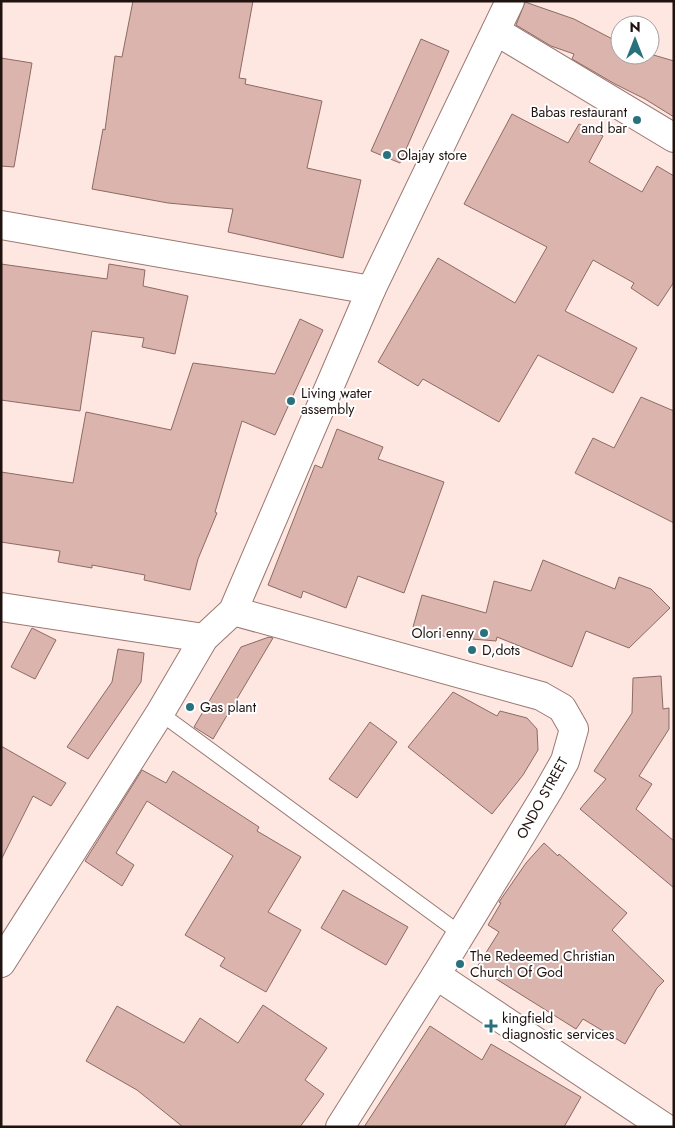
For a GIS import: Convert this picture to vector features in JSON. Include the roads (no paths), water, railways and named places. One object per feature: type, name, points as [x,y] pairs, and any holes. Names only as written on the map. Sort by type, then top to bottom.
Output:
[{"type":"street","points":[[1,963],[160,713],[204,638],[233,611],[371,290],[510,1]]},
{"type":"street","points":[[496,31],[674,138]]},
{"type":"street","points":[[1,225],[371,290]]},
{"type":"street","points":[[1,607],[204,638]]},
{"type":"street","name":"ONDO STREET","points":[[233,611],[541,696],[562,708],[574,729],[565,761],[436,976],[340,1127]]},
{"type":"street","points":[[436,976],[664,1127]]},
{"type":"lane","points":[[160,713],[461,934]]},
{"type":"place","name":"Babas restaurant and bar","points":[[637,120]]},
{"type":"place","name":"Olajay store","points":[[387,155]]},
{"type":"place","name":"Living water assembly","points":[[291,401]]},
{"type":"place","name":"Olori enny","points":[[484,633]]},
{"type":"place","name":"D,dots","points":[[472,650]]},
{"type":"place","name":"Gas plant","points":[[190,707]]},
{"type":"place","name":"The Redeemed Christian Church Of God","points":[[460,964]]},
{"type":"place","name":"kingfield diagnostic services","points":[[491,1026]]}]
